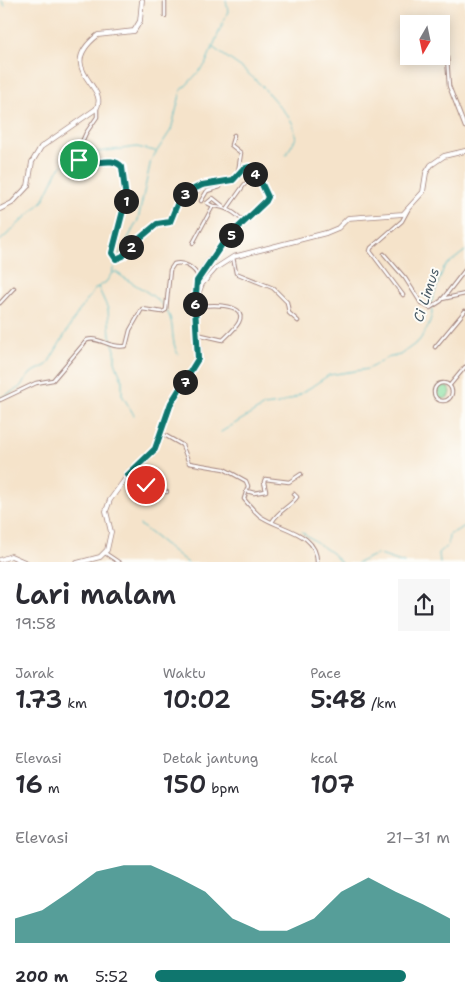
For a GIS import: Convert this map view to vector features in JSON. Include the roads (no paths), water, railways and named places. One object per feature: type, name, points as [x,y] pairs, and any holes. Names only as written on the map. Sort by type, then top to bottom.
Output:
[{"type":"street","points":[[0,209],[12,203],[28,186],[32,162],[41,147],[96,109],[100,103],[99,97],[80,65],[80,58],[98,35],[134,32],[140,21],[142,0]]},
{"type":"street","points":[[165,0],[165,16]]},
{"type":"street","points":[[448,65],[450,86],[465,127]]},
{"type":"street","points":[[96,109],[97,117],[86,133],[76,155],[85,163],[115,162],[122,167],[126,199],[112,253],[115,258],[123,256],[134,243],[157,224],[170,222],[181,198],[202,185],[233,180],[247,167],[255,174],[268,198],[215,252],[197,281]]},
{"type":"street","points":[[234,135],[231,145],[241,153],[238,174]]},
{"type":"street","points":[[403,295],[370,251],[371,248],[402,221],[422,192],[426,173],[431,165],[444,156],[465,151]]},
{"type":"street","points":[[226,208],[255,174]]},
{"type":"street","points":[[201,201],[207,191],[220,187],[222,182]]},
{"type":"street","points":[[197,191],[202,185]]},
{"type":"street","points":[[226,208],[207,203],[213,198],[226,208],[245,223]]},
{"type":"street","points":[[193,243],[214,206]]},
{"type":"street","points":[[197,294],[216,268],[233,257],[326,233],[338,228],[348,218],[396,216],[403,214],[409,209]]},
{"type":"street","points":[[384,254],[405,278],[421,303],[431,308],[442,299],[465,270]]},
{"type":"street","points":[[233,257],[237,274],[273,288],[284,298],[289,313],[298,321]]},
{"type":"street","points":[[0,400],[36,383],[53,380],[87,340],[94,339],[109,346],[126,346],[130,330],[142,309],[162,312],[166,310],[170,286],[169,274],[174,264],[181,263],[198,274],[195,307],[198,359],[171,403],[155,449],[128,475],[106,509],[110,522],[111,538],[105,553]]},
{"type":"street","points":[[0,303],[14,288]]},
{"type":"street","points":[[442,299],[457,294],[465,294]]},
{"type":"street","points":[[195,307],[214,304],[228,306],[240,318],[223,340],[198,334]]},
{"type":"street","points":[[435,347],[465,311]]},
{"type":"street","points":[[450,385],[465,367]]},
{"type":"street","points":[[438,384],[450,385],[452,391],[449,399],[443,401],[437,398],[434,392],[438,384]]},
{"type":"street","points":[[161,433],[182,445],[188,463],[215,466],[233,473],[248,483],[244,499],[252,508],[272,522],[312,544],[316,550],[317,562]]},
{"type":"street","points":[[247,491],[254,493],[266,491],[264,480],[266,478],[289,482],[301,474]]},
{"type":"street","points":[[128,475],[158,490],[167,492]]},
{"type":"street","points":[[272,522],[282,509],[295,500],[297,497],[294,494]]},
{"type":"street","points":[[77,562],[105,553],[120,562]]},
{"type":"street","points":[[0,560],[11,556],[26,562]]},
{"type":"waterway","points":[[1,0],[5,6]]},
{"type":"waterway","points":[[0,398],[19,388],[31,373],[47,365],[77,314],[95,289],[106,282],[112,273],[115,262],[138,220],[151,160],[171,130],[181,91],[205,65],[228,11],[226,0]]},
{"type":"waterway","points":[[212,47],[242,68],[261,85],[287,115],[293,124],[296,138],[286,155]]},
{"type":"waterway","points":[[0,241],[43,201],[58,170],[73,155],[137,147],[155,151]]},
{"type":"waterway","name":"Ci Limus","points":[[221,432],[264,406],[279,404],[296,397],[329,375],[368,369],[387,358],[400,355],[419,341],[428,327],[432,314],[431,303],[444,267],[465,251]]},
{"type":"waterway","points":[[112,273],[116,272],[164,306],[170,318],[174,344],[178,354]]},
{"type":"waterway","points":[[98,287],[108,309],[115,361],[122,380],[122,395],[134,415]]},
{"type":"waterway","points":[[140,525],[187,562]]},
{"type":"waterway","points":[[440,562],[439,553],[448,545],[449,535],[465,526]]},
{"type":"waterway","points":[[302,532],[333,554],[340,562]]},
{"type":"waterway","points":[[359,562],[377,554],[401,562]]}]
